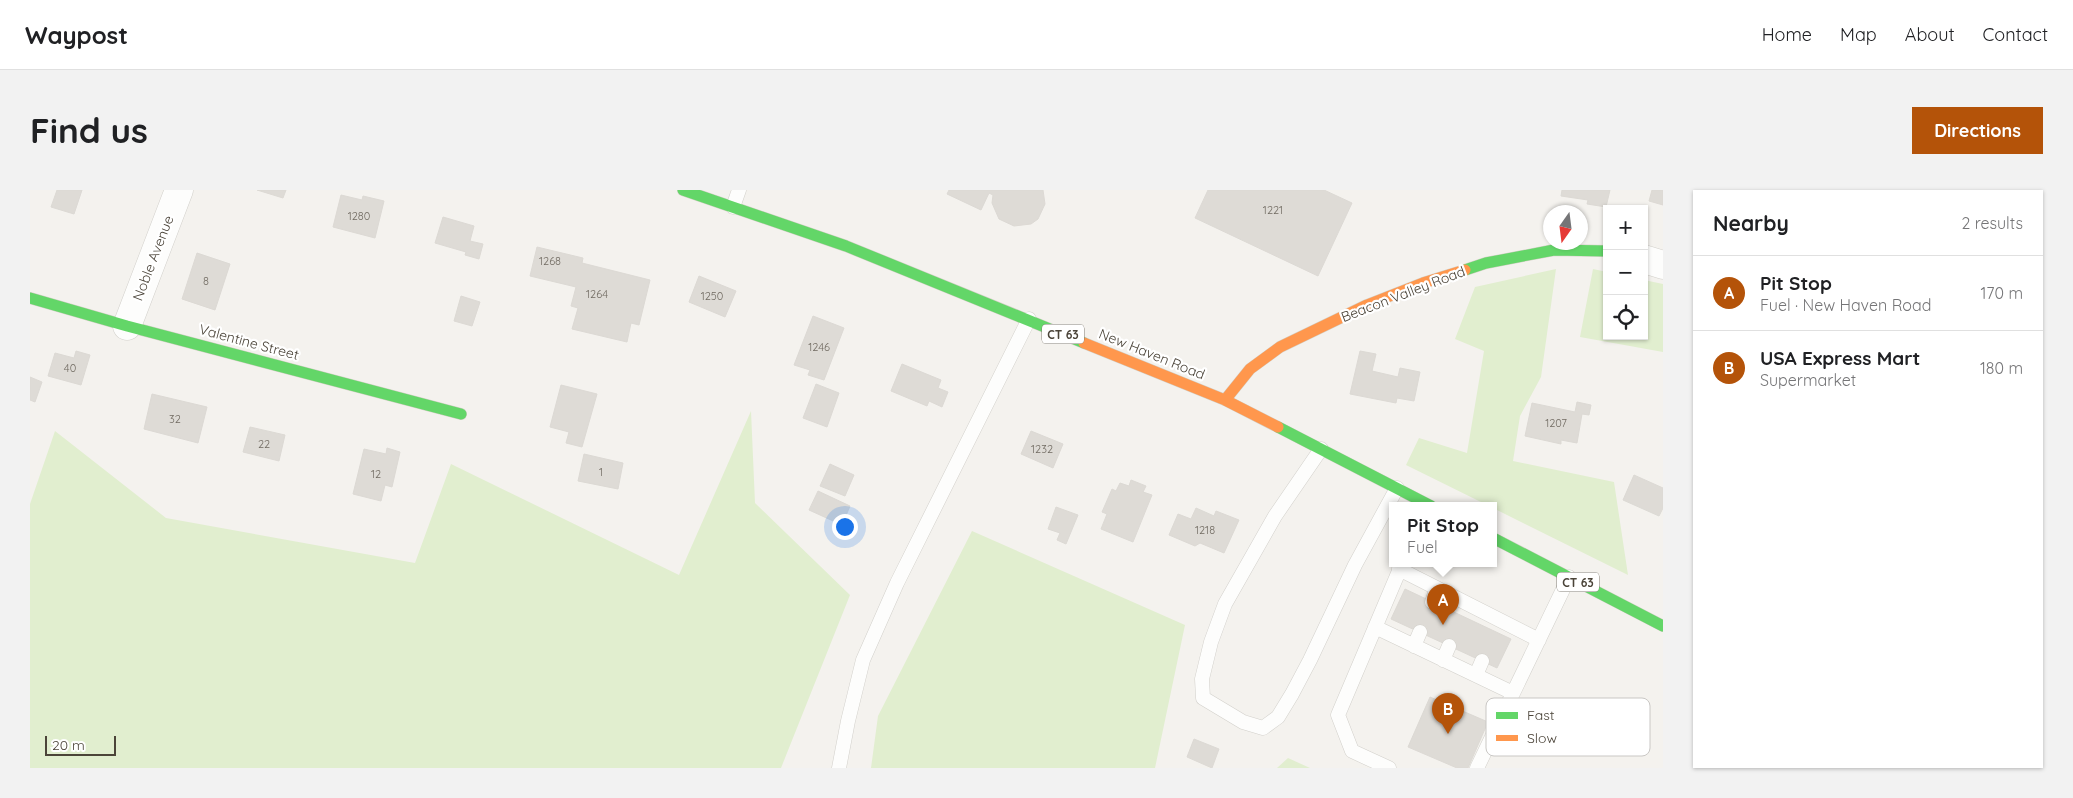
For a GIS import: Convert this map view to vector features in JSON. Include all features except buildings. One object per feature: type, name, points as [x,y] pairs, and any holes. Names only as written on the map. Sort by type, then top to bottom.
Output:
[{"type":"main road","name":"New Haven Road","points":[[683,190],[846,246],[1225,400],[1421,502]]},
{"type":"main road","name":"Beacon Valley Road","points":[[1225,400],[1250,368],[1280,347],[1367,305],[1423,283],[1486,263],[1554,250],[1603,251]]},
{"type":"main road","name":"Valentine Street","points":[[30,298],[127,326],[461,414]]},
{"type":"main road","name":"CT 63","points":[[1497,540],[1663,626]]},
{"type":"street","name":"Noble Avenue","points":[[127,326],[178,190]]},
{"type":"street","points":[[1648,260],[1663,265]]},
{"type":"lane","points":[[733,207],[739,190]]},
{"type":"lane","points":[[839,768],[863,660],[898,583],[1029,319]]},
{"type":"lane","points":[[1321,449],[1275,516],[1225,604],[1211,642],[1202,680],[1204,698],[1243,722],[1263,728],[1278,717],[1310,660],[1354,565],[1389,502]]},
{"type":"lane","points":[[1389,502],[1397,488]]},
{"type":"lane","points":[[1389,768],[1352,751],[1338,714],[1400,567]]},
{"type":"lane","points":[[1402,567],[1437,588],[1465,610],[1497,625],[1539,640]]},
{"type":"lane","points":[[1511,698],[1568,578]]},
{"type":"lane","points":[[1432,602],[1437,588]]},
{"type":"lane","points":[[1375,627],[1513,693]]},
{"type":"lane","points":[[1414,646],[1420,632]]},
{"type":"lane","points":[[1443,660],[1449,646]]},
{"type":"lane","points":[[1476,675],[1482,661]]},
{"type":"lane","points":[[1477,768],[1486,749]]},
{"type":"green space","points":[[1556,269],[1541,377],[1520,416],[1513,461],[1614,482],[1628,575],[1497,510],[1497,502],[1481,502],[1406,465],[1419,438],[1467,453],[1484,351],[1455,339],[1475,287]]},
{"type":"green space","points":[[1593,269],[1603,271],[1603,340],[1648,340],[1648,281],[1663,284],[1663,352],[1580,337]]},
{"type":"green space","points":[[751,411],[755,503],[850,595],[781,768],[30,768],[30,504],[55,431],[166,518],[415,563],[451,464],[679,575]]},
{"type":"green space","points":[[972,531],[1185,625],[1155,768],[871,768],[878,716]]},
{"type":"green space","points":[[1288,758],[1310,768],[1277,768]]},
{"type":"traffic: fast","points":[[683,190],[846,246],[1084,343]]},
{"type":"traffic: fast","points":[[1465,270],[1486,263],[1554,250],[1603,251]]},
{"type":"traffic: fast","points":[[30,298],[127,326],[461,414]]},
{"type":"traffic: fast","points":[[1278,427],[1423,502]]},
{"type":"traffic: fast","points":[[1497,540],[1663,626]]},
{"type":"traffic: slow","points":[[1225,400],[1250,369],[1280,347],[1367,305],[1423,283],[1465,270]]},
{"type":"traffic: slow","points":[[1084,343],[1225,400],[1278,427]]},
{"type":"place","name":"Pit Stop","points":[[1443,625]]},
{"type":"place","name":"USA Express Mart","points":[[1448,734]]}]
